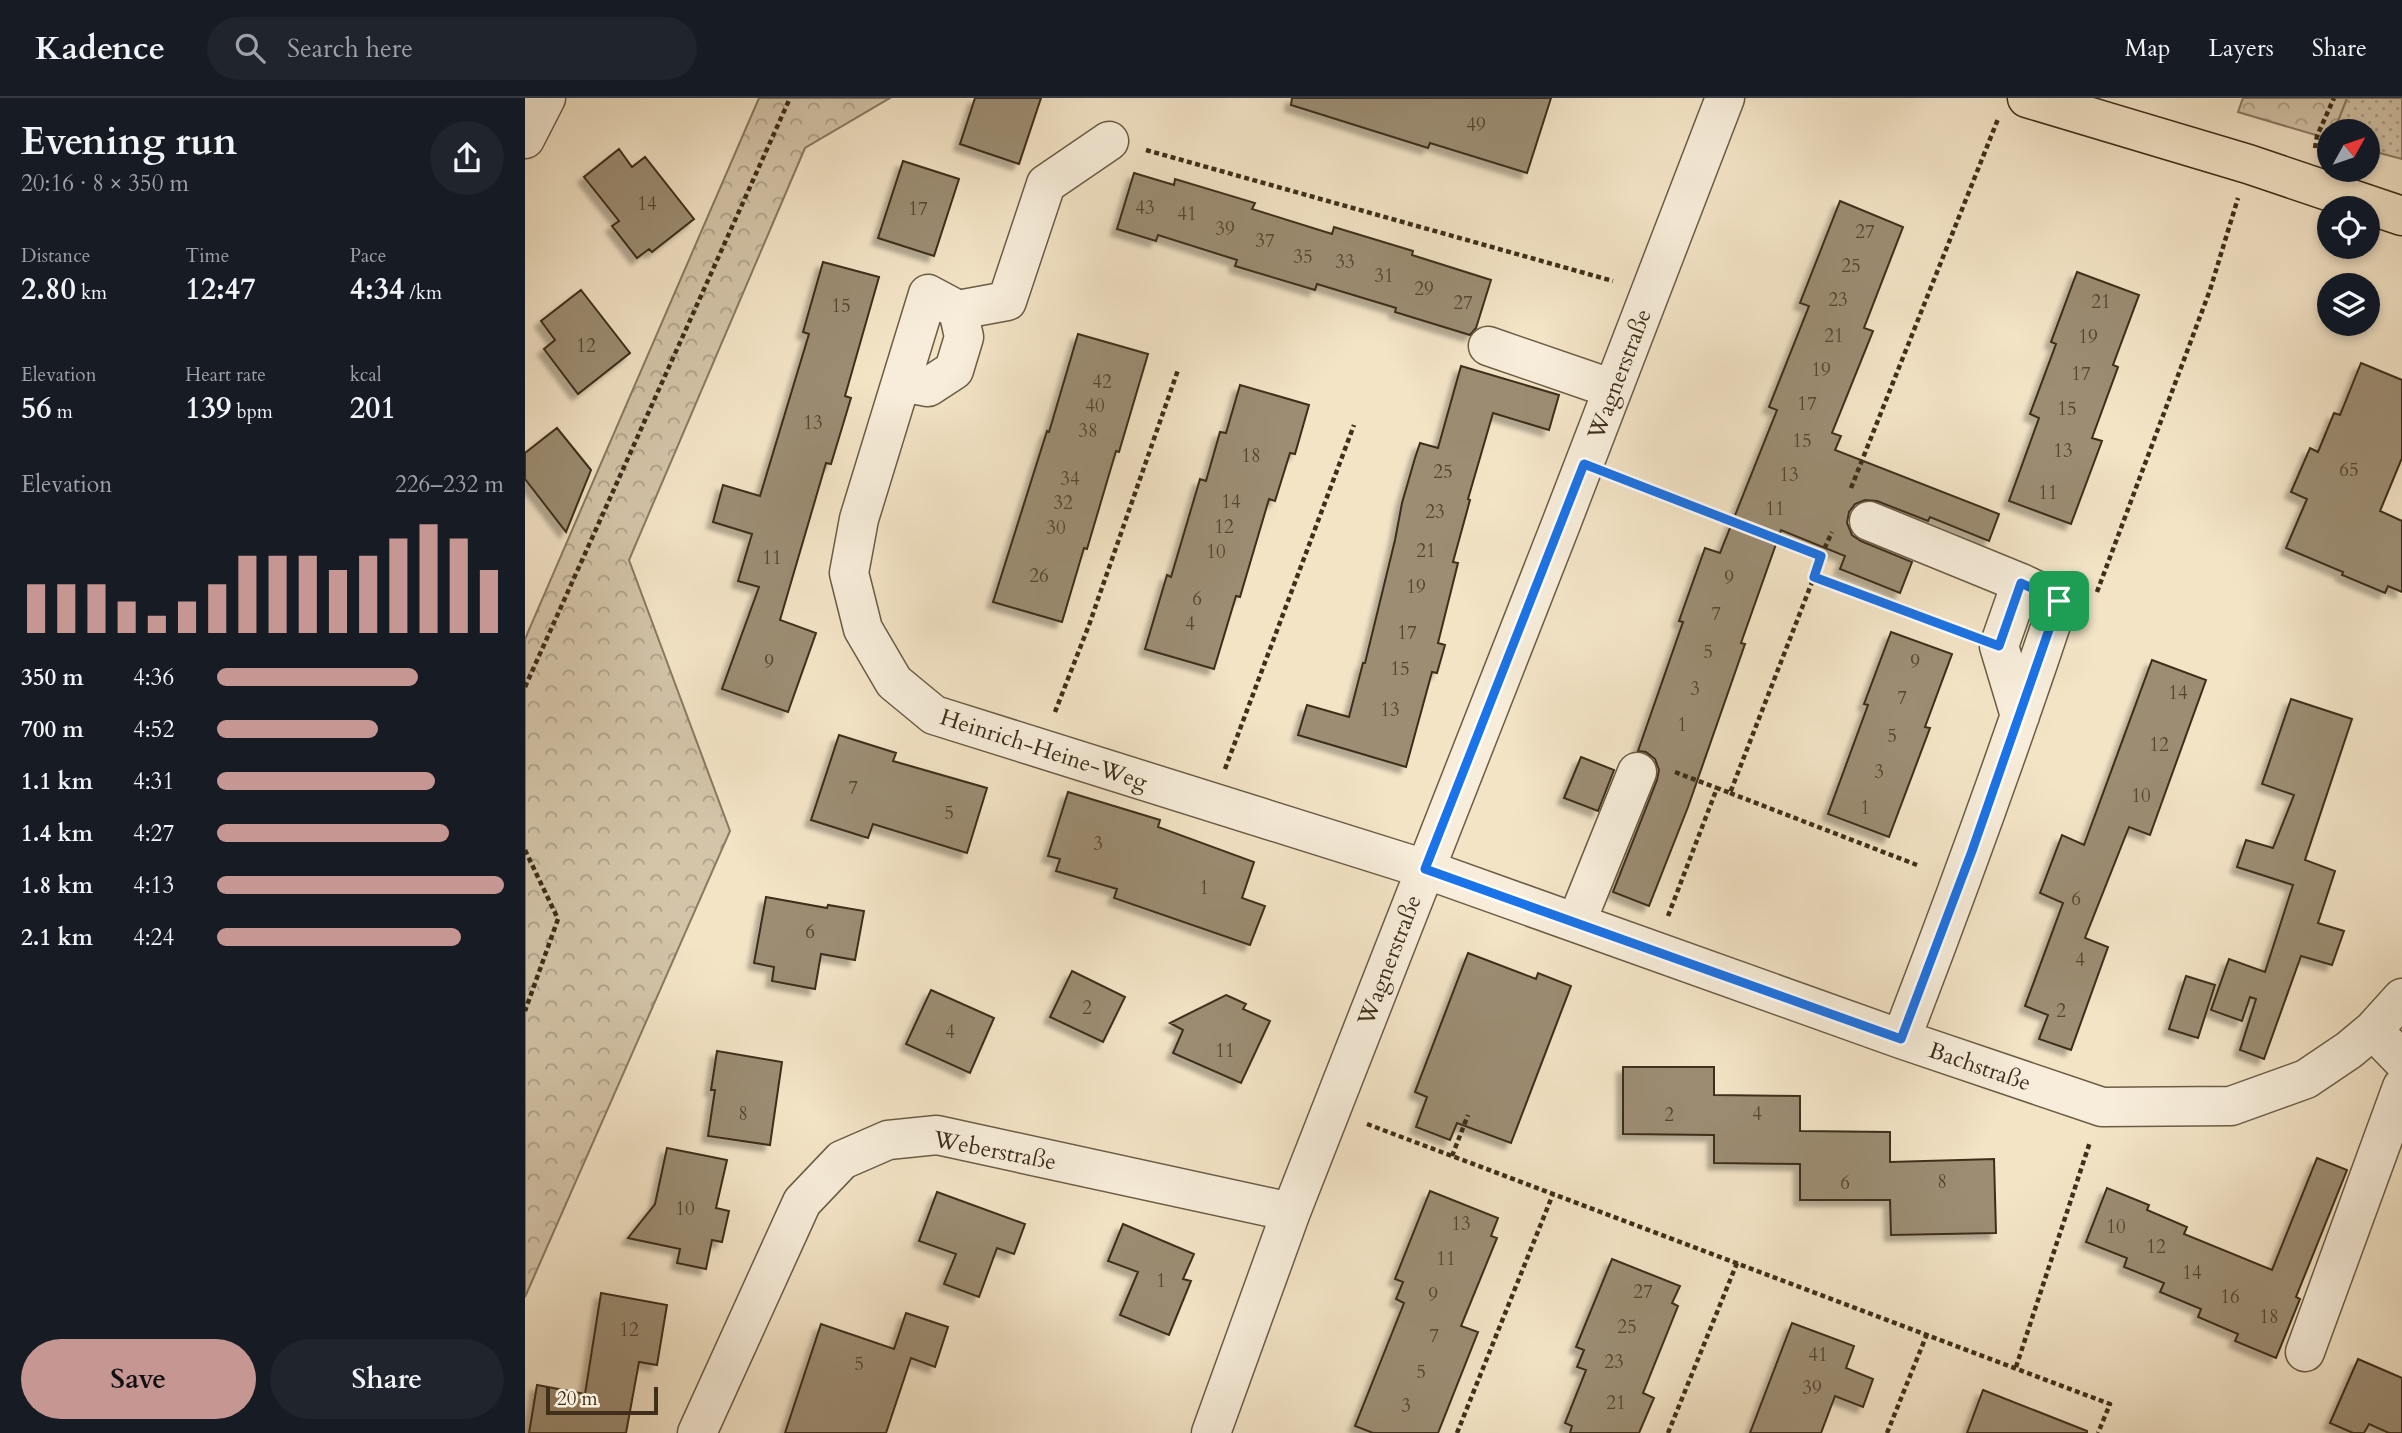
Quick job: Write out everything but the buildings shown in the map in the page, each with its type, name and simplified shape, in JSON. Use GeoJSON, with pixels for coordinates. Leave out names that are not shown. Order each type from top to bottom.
{"type":"FeatureCollection","features":[{"type":"Feature","properties":{"kind":"main road"},"geometry":{"type":"LineString","coordinates":[[2014,104],[2248,164],[2402,215]]}},
{"type":"Feature","properties":{"kind":"street","name":"Wagnerstraße"},"geometry":{"type":"LineString","coordinates":[[1211,1433],[1291,1212],[1725,98]]}},
{"type":"Feature","properties":{"kind":"street","name":"Heinrich-Heine-Weg"},"geometry":{"type":"LineString","coordinates":[[1123,145],[1046,184],[1007,301],[958,310],[928,294],[859,519],[849,573],[863,629],[894,682],[934,715],[1425,869]]}},
{"type":"Feature","properties":{"kind":"street"},"geometry":{"type":"LineString","coordinates":[[1488,346],[1613,389]]}},
{"type":"Feature","properties":{"kind":"street"},"geometry":{"type":"LineString","coordinates":[[1851,513],[2059,601],[2020,716],[1901,1039]]}},
{"type":"Feature","properties":{"kind":"street"},"geometry":{"type":"LineString","coordinates":[[2020,716],[1999,646],[2021,583]]}},
{"type":"Feature","properties":{"kind":"street"},"geometry":{"type":"LineString","coordinates":[[1576,923],[1637,772]]}},
{"type":"Feature","properties":{"kind":"street","name":"Bachstraße"},"geometry":{"type":"LineString","coordinates":[[1425,869],[1901,1039],[2102,1107],[2231,1106],[2306,1079],[2373,1030],[2402,998]]}},
{"type":"Feature","properties":{"kind":"street"},"geometry":{"type":"LineString","coordinates":[[2373,1030],[2402,1060]]}},
{"type":"Feature","properties":{"kind":"street"},"geometry":{"type":"LineString","coordinates":[[2305,1352],[2402,1087]]}},
{"type":"Feature","properties":{"kind":"street","name":"Weberstraße"},"geometry":{"type":"LineString","coordinates":[[697,1433],[802,1202],[842,1160],[888,1140],[937,1135],[1291,1212]]}},
{"type":"Feature","properties":{"kind":"path"},"geometry":{"type":"LineString","coordinates":[[525,687],[790,98]]}},
{"type":"Feature","properties":{"kind":"path"},"geometry":{"type":"LineString","coordinates":[[2310,184],[2317,136],[2334,98]]}},
{"type":"Feature","properties":{"kind":"path"},"geometry":{"type":"LineString","coordinates":[[1730,793],[1821,556],[1851,513],[2014,104]]}},
{"type":"Feature","properties":{"kind":"path"},"geometry":{"type":"LineString","coordinates":[[1123,145],[1650,292]]}},
{"type":"Feature","properties":{"kind":"path"},"geometry":{"type":"LineString","coordinates":[[2059,601],[2093,604],[2210,290],[2248,164]]}},
{"type":"Feature","properties":{"kind":"path"},"geometry":{"type":"LineString","coordinates":[[1041,749],[1089,625],[1178,370]]}},
{"type":"Feature","properties":{"kind":"path"},"geometry":{"type":"LineString","coordinates":[[1212,802],[1354,425]]}},
{"type":"Feature","properties":{"kind":"path"},"geometry":{"type":"LineString","coordinates":[[1584,464],[1821,556]]}},
{"type":"Feature","properties":{"kind":"path"},"geometry":{"type":"LineString","coordinates":[[1814,577],[1999,646]]}},
{"type":"Feature","properties":{"kind":"path"},"geometry":{"type":"LineString","coordinates":[[1654,952],[1717,788],[1917,865]]}},
{"type":"Feature","properties":{"kind":"path"},"geometry":{"type":"LineString","coordinates":[[525,850],[558,919],[525,1011]]}},
{"type":"Feature","properties":{"kind":"path"},"geometry":{"type":"LineString","coordinates":[[2016,1367],[2102,1107]]}},
{"type":"Feature","properties":{"kind":"path"},"geometry":{"type":"LineString","coordinates":[[1330,1111],[2110,1404],[2098,1433]]}},
{"type":"Feature","properties":{"kind":"path"},"geometry":{"type":"LineString","coordinates":[[1452,1156],[1468,1115]]}},
{"type":"Feature","properties":{"kind":"path"},"geometry":{"type":"LineString","coordinates":[[1457,1433],[1553,1194]]}},
{"type":"Feature","properties":{"kind":"path"},"geometry":{"type":"LineString","coordinates":[[1668,1433],[1737,1263]]}},
{"type":"Feature","properties":{"kind":"path"},"geometry":{"type":"LineString","coordinates":[[1887,1433],[1927,1334]]}},
{"type":"Feature","properties":{"kind":"green space"},"geometry":{"type":"Polygon","coordinates":[[[759,98],[890,98],[805,148],[629,560],[730,831],[525,1297],[525,639],[759,98]]]}},
{"type":"Feature","properties":{"kind":"green space"},"geometry":{"type":"Polygon","coordinates":[[[2243,98],[2347,98],[2339,119],[2317,119],[2317,135],[2238,112],[2243,98]]]}},
{"type":"Feature","properties":{"kind":"green space"},"geometry":{"type":"Polygon","coordinates":[[[2347,98],[2402,98],[2402,159],[2380,153],[2380,119],[2339,119],[2347,98]]]}},
{"type":"Feature","properties":{"kind":"route"},"geometry":{"type":"LineString","coordinates":[[1584,464],[1821,556],[1814,577],[1999,646],[2021,583],[2059,601],[1972,851],[1901,1039],[1425,869],[1584,464]]}}]}
